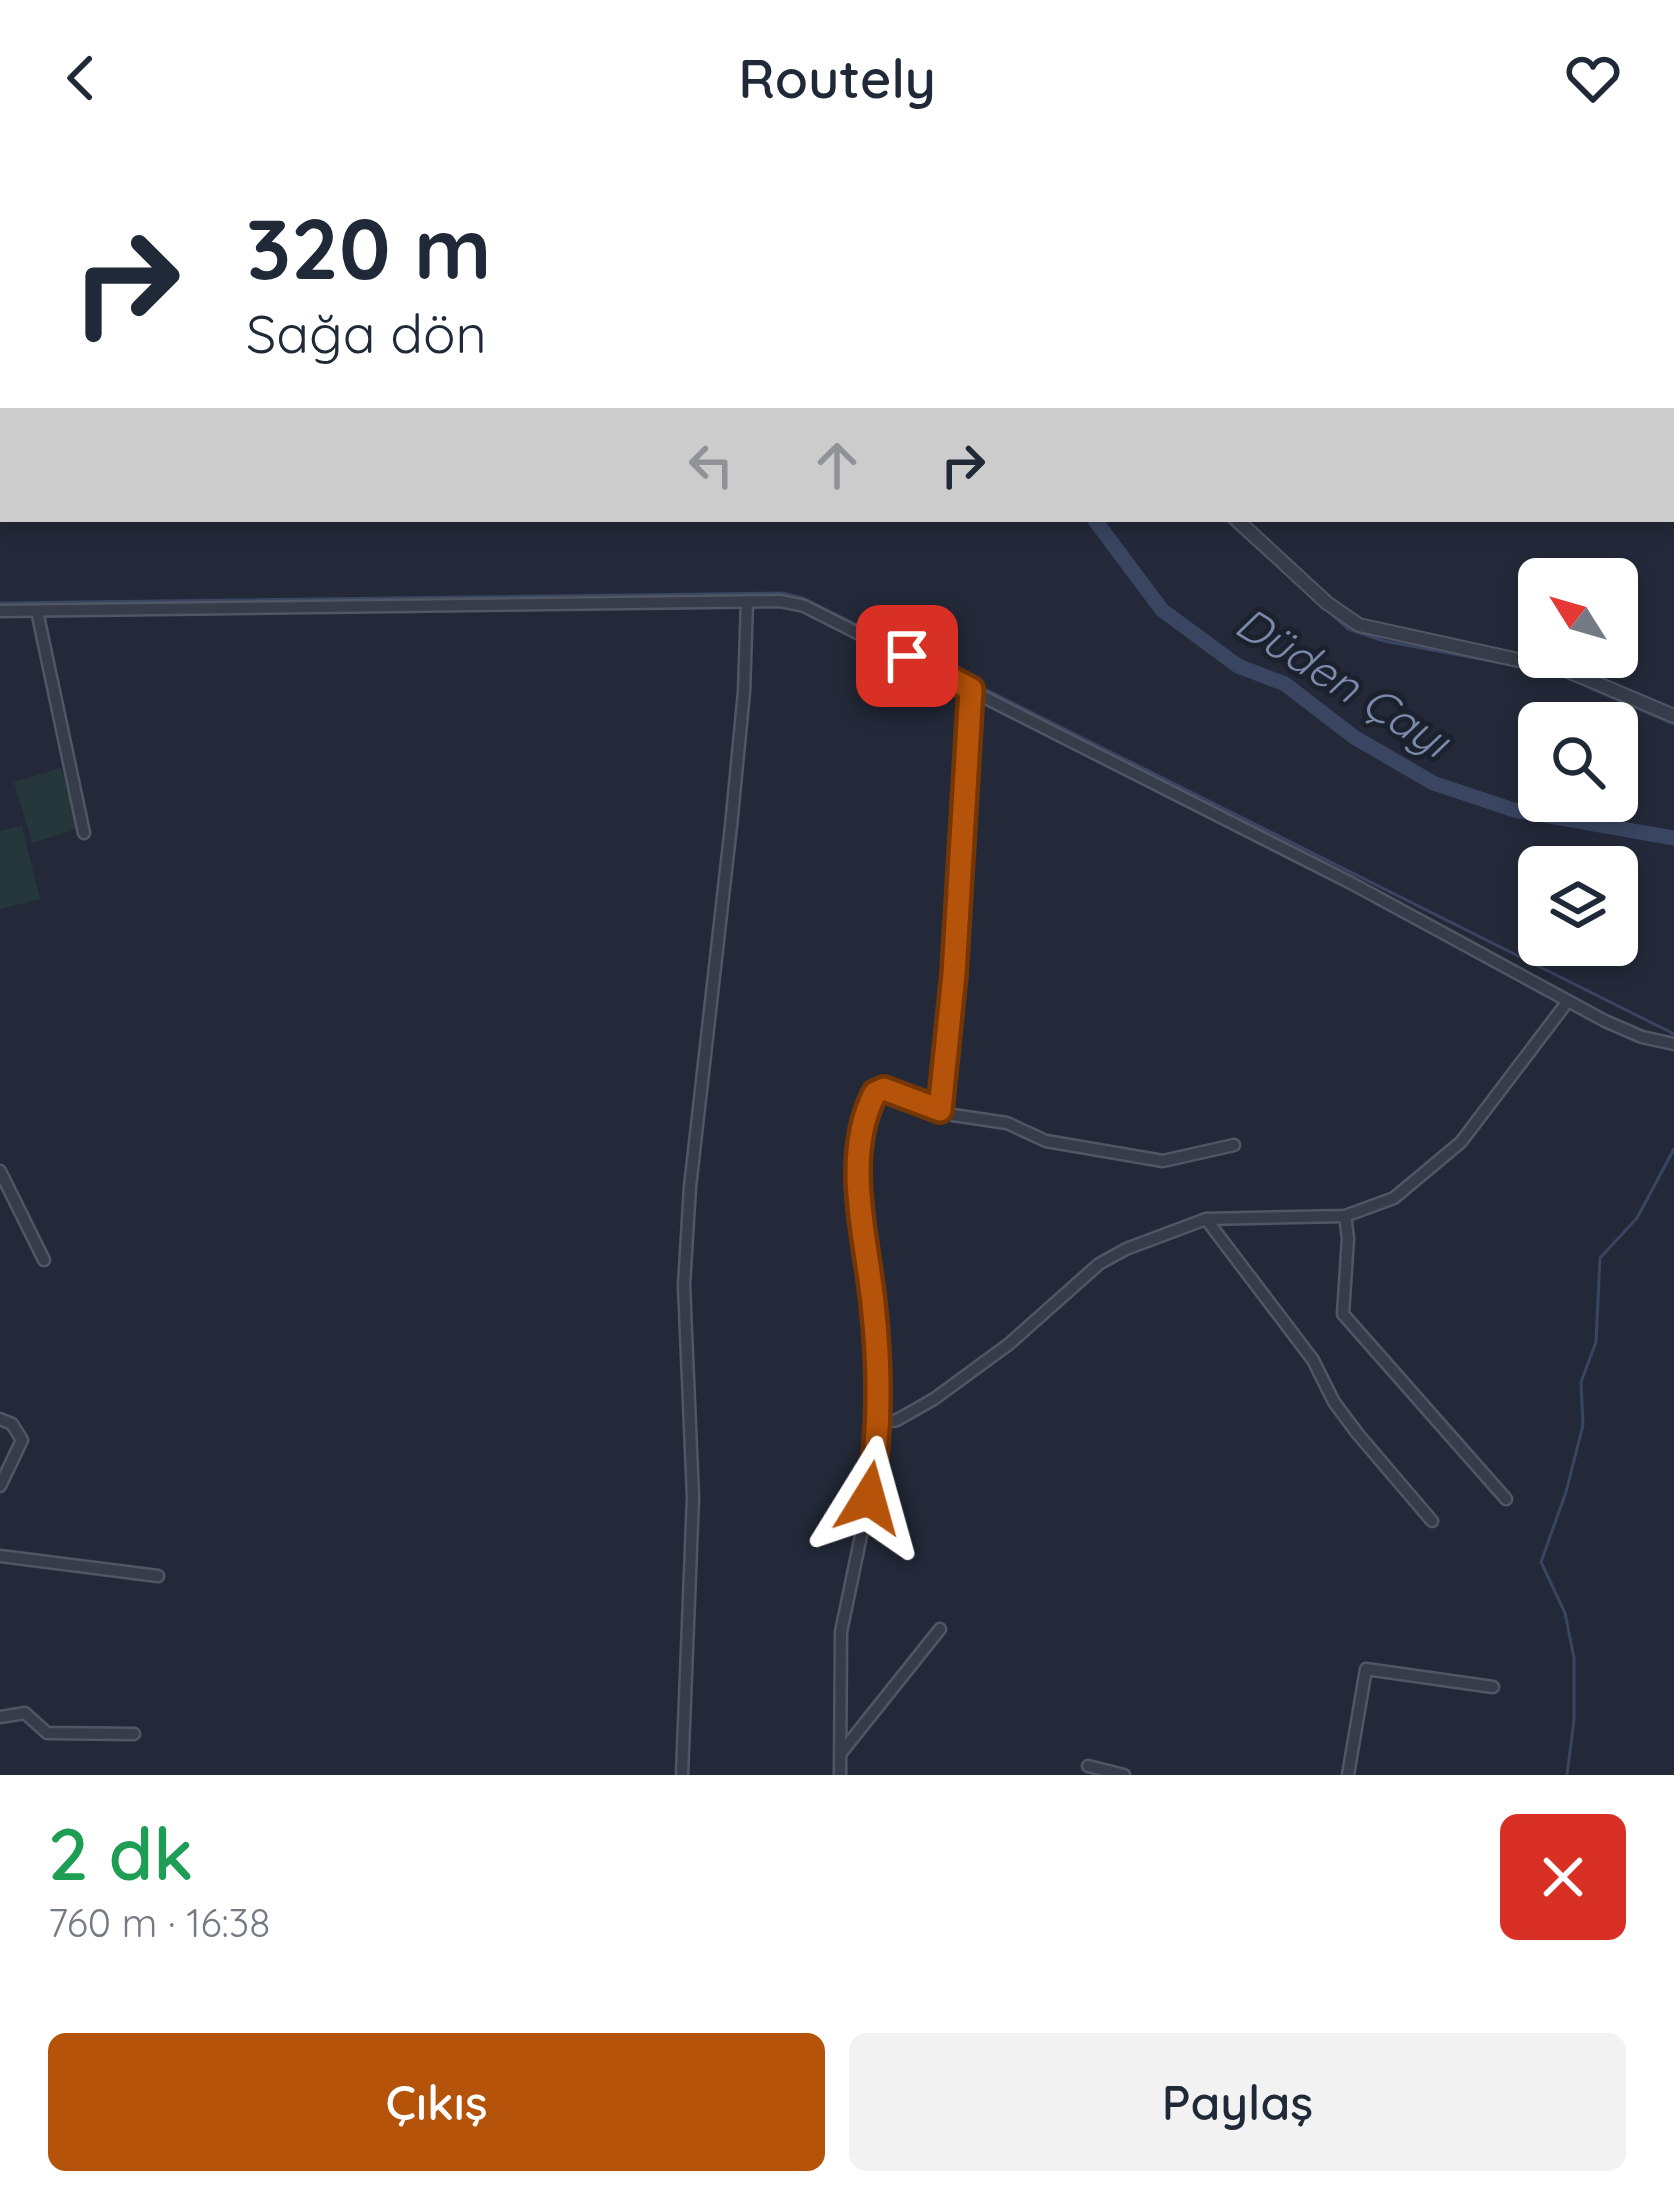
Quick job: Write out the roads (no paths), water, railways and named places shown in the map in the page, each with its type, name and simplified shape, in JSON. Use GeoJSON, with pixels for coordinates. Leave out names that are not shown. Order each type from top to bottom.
{"type":"FeatureCollection","features":[{"type":"Feature","properties":{"kind":"street"},"geometry":{"type":"LineString","coordinates":[[1239,522],[1327,603],[1359,625],[1568,670],[1674,716]]}},
{"type":"Feature","properties":{"kind":"street"},"geometry":{"type":"LineString","coordinates":[[682,1775],[693,1497],[685,1266],[744,692],[747,601]]}},
{"type":"Feature","properties":{"kind":"street"},"geometry":{"type":"LineString","coordinates":[[0,611],[747,601],[804,606],[1334,874],[1568,1001],[1642,1037],[1674,1044]]}},
{"type":"Feature","properties":{"kind":"street"},"geometry":{"type":"LineString","coordinates":[[37,611],[84,833]]}},
{"type":"Feature","properties":{"kind":"street"},"geometry":{"type":"LineString","coordinates":[[940,1110],[954,974],[971,689]]}},
{"type":"Feature","properties":{"kind":"street"},"geometry":{"type":"LineString","coordinates":[[878,1424],[897,1420],[962,1378],[1039,1319],[1099,1264],[1206,1219],[1345,1216],[1394,1198],[1450,1153],[1568,1001]]}},
{"type":"Feature","properties":{"kind":"street"},"geometry":{"type":"LineString","coordinates":[[840,1775],[841,1632],[874,1473],[878,1424],[874,1319],[859,1190],[864,1126],[875,1093],[884,1089],[940,1110],[1007,1123],[1046,1141],[1163,1160],[1234,1145]]}},
{"type":"Feature","properties":{"kind":"street"},"geometry":{"type":"LineString","coordinates":[[0,1171],[44,1260]]}},
{"type":"Feature","properties":{"kind":"street"},"geometry":{"type":"LineString","coordinates":[[1345,1216],[1343,1314],[1506,1499]]}},
{"type":"Feature","properties":{"kind":"street"},"geometry":{"type":"LineString","coordinates":[[1206,1219],[1313,1360],[1334,1402],[1357,1433],[1432,1521]]}},
{"type":"Feature","properties":{"kind":"street"},"geometry":{"type":"LineString","coordinates":[[0,1419],[12,1424],[22,1440],[0,1486]]}},
{"type":"Feature","properties":{"kind":"street"},"geometry":{"type":"LineString","coordinates":[[0,1556],[158,1576]]}},
{"type":"Feature","properties":{"kind":"street"},"geometry":{"type":"LineString","coordinates":[[841,1754],[940,1629]]}},
{"type":"Feature","properties":{"kind":"street"},"geometry":{"type":"LineString","coordinates":[[1348,1775],[1366,1669],[1492,1687]]}},
{"type":"Feature","properties":{"kind":"street"},"geometry":{"type":"LineString","coordinates":[[0,1717],[25,1713],[47,1733],[134,1734]]}},
{"type":"Feature","properties":{"kind":"street"},"geometry":{"type":"LineString","coordinates":[[1088,1766],[1124,1775]]}},
{"type":"Feature","properties":{"kind":"waterway","name":"Düden Çayı"},"geometry":{"type":"LineString","coordinates":[[1096,522],[1162,610],[1238,666],[1285,684],[1354,737],[1433,783],[1514,810],[1674,838]]}},
{"type":"Feature","properties":{"kind":"waterway"},"geometry":{"type":"LineString","coordinates":[[1228,522],[1348,629],[1384,641],[1507,664]]}},
{"type":"Feature","properties":{"kind":"waterway"},"geometry":{"type":"LineString","coordinates":[[0,603],[782,593],[803,598],[1674,1034]]}},
{"type":"Feature","properties":{"kind":"waterway"},"geometry":{"type":"LineString","coordinates":[[1568,678],[1674,724]]}},
{"type":"Feature","properties":{"kind":"waterway"},"geometry":{"type":"LineString","coordinates":[[1567,1775],[1574,1720],[1574,1658],[1565,1613],[1541,1562],[1583,1425],[1581,1382],[1596,1342],[1600,1258],[1637,1218],[1674,1149]]}}]}
